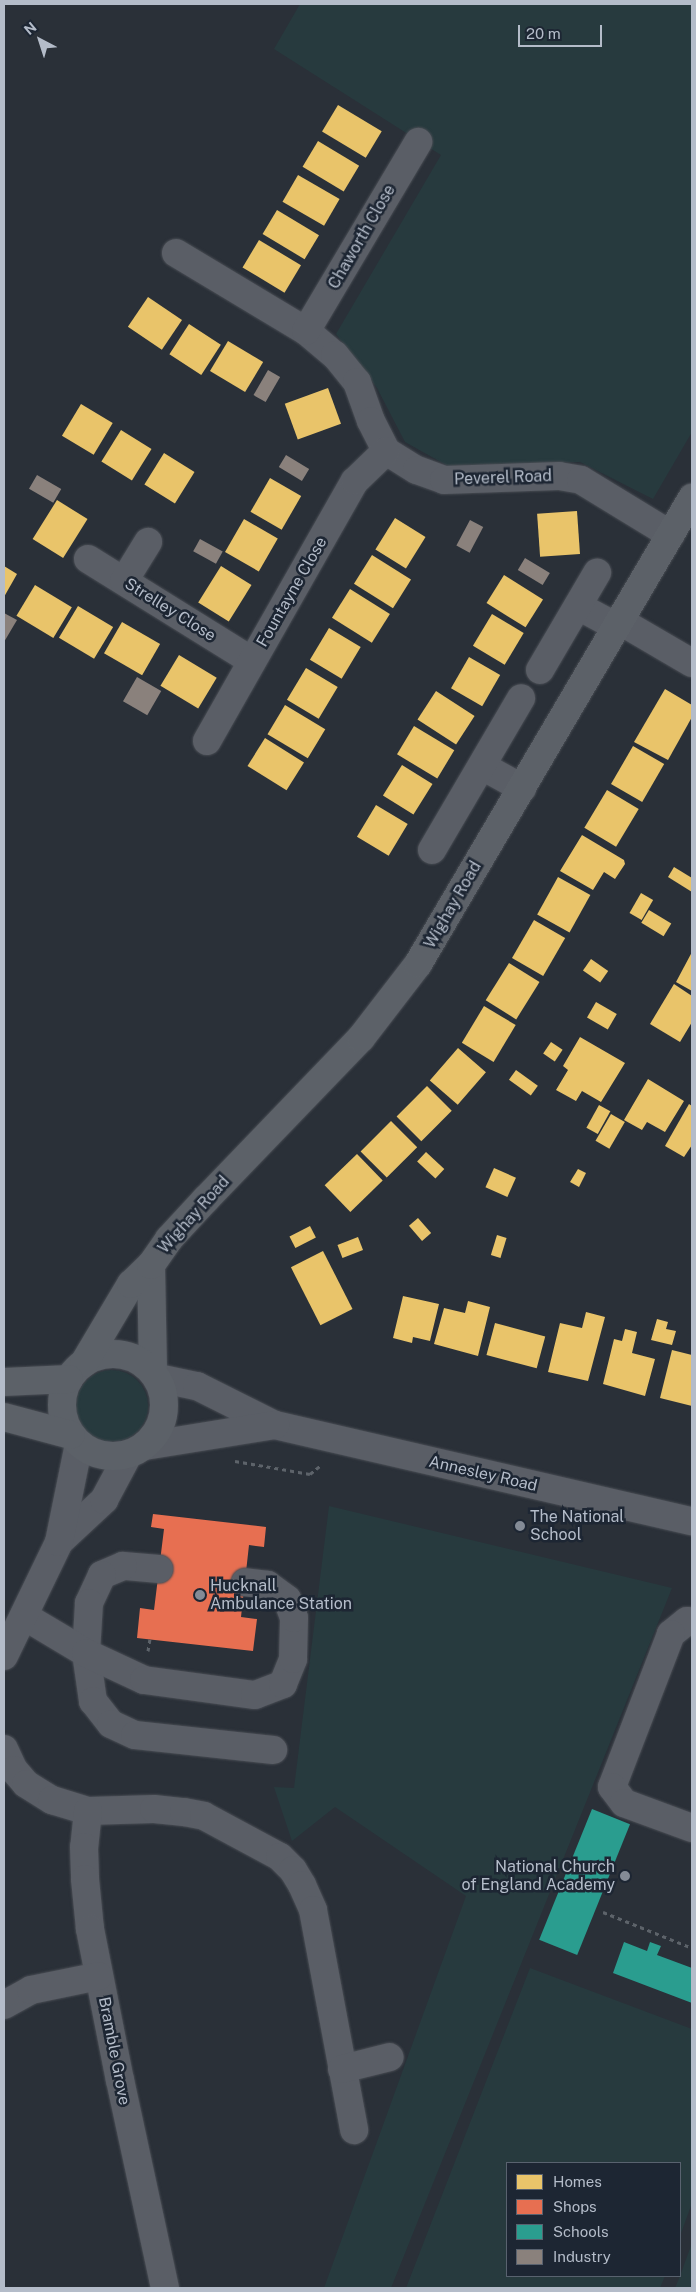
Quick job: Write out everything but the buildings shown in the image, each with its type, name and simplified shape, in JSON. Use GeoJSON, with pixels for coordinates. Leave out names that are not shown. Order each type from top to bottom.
{"type":"FeatureCollection","features":[{"type":"Feature","properties":{"kind":"main road","name":"Wighay Road"},"geometry":{"type":"LineString","coordinates":[[76,1371],[131,1284],[151,1266],[169,1239],[361,1038],[413,972],[692,498]]}},
{"type":"Feature","properties":{"kind":"main road","name":"Wighay Road"},"geometry":{"type":"LineString","coordinates":[[151,1266],[156,1375]]}},
{"type":"Feature","properties":{"kind":"main road"},"geometry":{"type":"LineString","coordinates":[[4,1382],[76,1371],[101,1355],[120,1354],[138,1360],[156,1375],[164,1396],[164,1415],[158,1432],[136,1450],[108,1457],[90,1452],[75,1440],[4,1417]]}},
{"type":"Feature","properties":{"kind":"main road"},"geometry":{"type":"LineString","coordinates":[[75,1440],[63,1419],[62,1408],[64,1390],[76,1371]]}},
{"type":"Feature","properties":{"kind":"street","name":"Chaworth Close"},"geometry":{"type":"LineString","coordinates":[[306,331],[418,142]]}},
{"type":"Feature","properties":{"kind":"street"},"geometry":{"type":"LineString","coordinates":[[176,253],[306,331],[335,355],[357,382],[371,421],[386,451]]}},
{"type":"Feature","properties":{"kind":"street","name":"Peverel Road"},"geometry":{"type":"LineString","coordinates":[[386,451],[417,470],[444,480],[559,476],[581,480],[671,535]]}},
{"type":"Feature","properties":{"kind":"street","name":"Fountayne Close"},"geometry":{"type":"LineString","coordinates":[[207,741],[355,481],[386,451]]}},
{"type":"Feature","properties":{"kind":"street"},"geometry":{"type":"LineString","coordinates":[[124,581],[148,542]]}},
{"type":"Feature","properties":{"kind":"street","name":"Strelley Close"},"geometry":{"type":"LineString","coordinates":[[88,558],[252,661]]}},
{"type":"Feature","properties":{"kind":"street"},"geometry":{"type":"LineString","coordinates":[[540,670],[597,573]]}},
{"type":"Feature","properties":{"kind":"street"},"geometry":{"type":"LineString","coordinates":[[578,606],[618,624],[692,663]]}},
{"type":"Feature","properties":{"kind":"street"},"geometry":{"type":"LineString","coordinates":[[432,850],[521,698]]}},
{"type":"Feature","properties":{"kind":"street"},"geometry":{"type":"LineString","coordinates":[[482,766],[522,788]]}},
{"type":"Feature","properties":{"kind":"street","name":"Annesley Road"},"geometry":{"type":"LineString","coordinates":[[156,1375],[197,1386],[275,1425],[692,1521]]}},
{"type":"Feature","properties":{"kind":"street","name":"Annesley Road"},"geometry":{"type":"LineString","coordinates":[[136,1450],[275,1425]]}},
{"type":"Feature","properties":{"kind":"street"},"geometry":{"type":"LineString","coordinates":[[4,1656],[59,1542],[75,1440]]}},
{"type":"Feature","properties":{"kind":"street"},"geometry":{"type":"LineString","coordinates":[[59,1542],[104,1500],[136,1450]]}},
{"type":"Feature","properties":{"kind":"street"},"geometry":{"type":"LineString","coordinates":[[159,1569],[123,1566],[102,1575],[89,1603],[86,1653],[92,1701],[111,1724],[135,1735],[273,1750]]}},
{"type":"Feature","properties":{"kind":"street"},"geometry":{"type":"LineString","coordinates":[[24,1616],[86,1653],[144,1680],[256,1695],[282,1684],[293,1659],[294,1618],[287,1599],[268,1585],[245,1582]]}},
{"type":"Feature","properties":{"kind":"street"},"geometry":{"type":"LineString","coordinates":[[692,1622],[687,1621],[671,1634],[612,1787],[624,1803],[692,1828]]}},
{"type":"Feature","properties":{"kind":"street"},"geometry":{"type":"LineString","coordinates":[[4,1749],[14,1770],[38,1793],[52,1800],[88,1811],[154,1809],[197,1815],[280,1857],[302,1885],[313,1910],[354,2130]]}},
{"type":"Feature","properties":{"kind":"street","name":"Bramble Grove"},"geometry":{"type":"LineString","coordinates":[[88,1811],[84,1847],[90,1929],[165,2288]]}},
{"type":"Feature","properties":{"kind":"street"},"geometry":{"type":"LineString","coordinates":[[4,2005],[31,1990],[99,1976]]}},
{"type":"Feature","properties":{"kind":"street"},"geometry":{"type":"LineString","coordinates":[[342,2069],[390,2057]]}},
{"type":"Feature","properties":{"kind":"path"},"geometry":{"type":"LineString","coordinates":[[227,1460],[310,1474],[349,1442]]}},
{"type":"Feature","properties":{"kind":"path"},"geometry":{"type":"LineString","coordinates":[[603,1912],[692,1948]]}},
{"type":"Feature","properties":{"kind":"green space"},"geometry":{"type":"Polygon","coordinates":[[[300,4],[692,4],[692,432],[653,499],[580,462],[448,466],[405,442],[377,388],[336,334],[441,155],[274,49],[300,4]]]}},
{"type":"Feature","properties":{"kind":"green space"},"geometry":{"type":"Polygon","coordinates":[[[112,1370],[132,1376],[142,1386],[148,1406],[142,1426],[132,1436],[112,1442],[92,1436],[82,1426],[76,1406],[82,1386],[92,1376],[112,1370]]]}},
{"type":"Feature","properties":{"kind":"green space"},"geometry":{"type":"Polygon","coordinates":[[[329,1506],[672,1588],[391,2288],[324,2288],[466,1896],[335,1807],[292,1841],[274,1787],[294,1788],[329,1506]]]}},
{"type":"Feature","properties":{"kind":"green space"},"geometry":{"type":"Polygon","coordinates":[[[530,1968],[692,2029],[692,2203],[681,2233],[681,2162],[506,2162],[506,2277],[665,2277],[660,2288],[406,2288],[530,1968]]]}},
{"type":"Feature","properties":{"kind":"green space"},"geometry":{"type":"Polygon","coordinates":[[[692,2243],[692,2288],[675,2288],[692,2243]]]}},
{"type":"Feature","properties":{"kind":"place","name":"The National School"},"geometry":{"type":"Point","coordinates":[520,1526]}},
{"type":"Feature","properties":{"kind":"place","name":"Hucknall Ambulance Station"},"geometry":{"type":"Point","coordinates":[200,1595]}},
{"type":"Feature","properties":{"kind":"place","name":"National Church of England Academy"},"geometry":{"type":"Point","coordinates":[625,1876]}}]}
